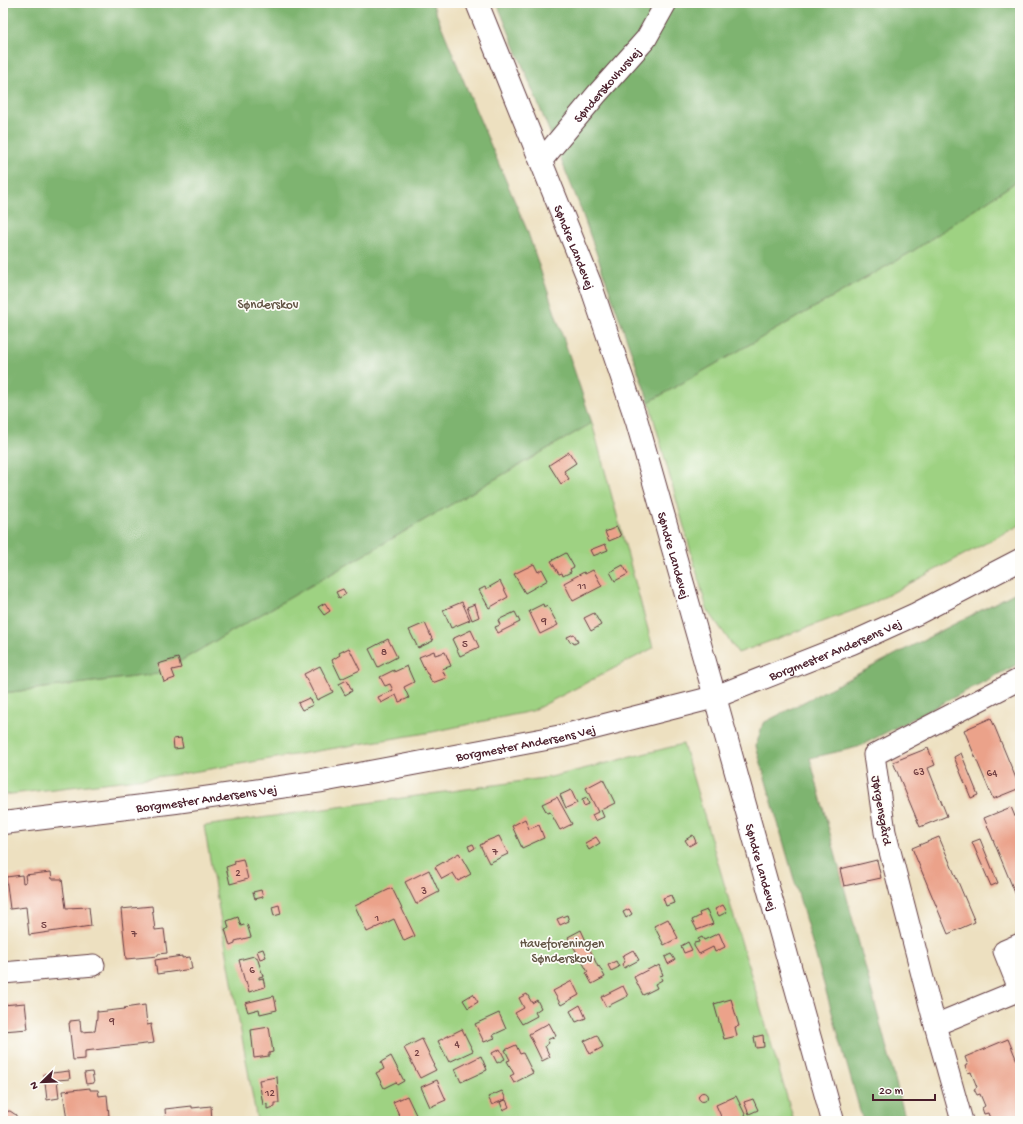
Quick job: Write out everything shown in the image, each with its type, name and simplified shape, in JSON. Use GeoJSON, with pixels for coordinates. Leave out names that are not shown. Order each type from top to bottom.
{"type":"FeatureCollection","features":[{"type":"Feature","properties":{"kind":"street","name":"Søndre Landevej"},"geometry":{"type":"LineString","coordinates":[[476,3],[590,283],[637,422],[833,1121]]}},
{"type":"Feature","properties":{"kind":"street","name":"Sønderskovhusvej"},"geometry":{"type":"LineString","coordinates":[[541,161],[597,94],[646,39],[666,3]]}},
{"type":"Feature","properties":{"kind":"street","name":"Borgmester Andersens Vej"},"geometry":{"type":"LineString","coordinates":[[3,823],[176,802],[322,781],[562,736],[715,697],[852,643],[916,614],[1020,560]]}},
{"type":"Feature","properties":{"kind":"street","name":"Jørgensgård"},"geometry":{"type":"LineString","coordinates":[[962,1121],[935,1025],[885,832],[874,755],[1020,679]]}},
{"type":"Feature","properties":{"kind":"street"},"geometry":{"type":"LineString","coordinates":[[935,1025],[1020,990],[1004,951],[1020,944]]}},
{"type":"Feature","properties":{"kind":"street"},"geometry":{"type":"LineString","coordinates":[[3,973],[94,965]]}},
{"type":"Feature","properties":{"kind":"green space","name":"Sønderskov"},"geometry":{"type":"Polygon","coordinates":[[[3,3],[432,3],[527,230],[592,423],[158,674],[3,693],[3,3]]]}},
{"type":"Feature","properties":{"kind":"green space"},"geometry":{"type":"Polygon","coordinates":[[[497,3],[1020,3],[1020,179],[913,251],[649,402],[579,204],[497,3]]]}},
{"type":"Feature","properties":{"kind":"green space"},"geometry":{"type":"Polygon","coordinates":[[[1020,179],[1020,525],[871,604],[738,653],[707,609],[649,402],[913,251],[1020,179]]]}},
{"type":"Feature","properties":{"kind":"green space"},"geometry":{"type":"Polygon","coordinates":[[[592,423],[653,648],[532,711],[432,732],[180,774],[3,795],[3,693],[158,674],[592,423]]]}},
{"type":"Feature","properties":{"kind":"green space"},"geometry":{"type":"Polygon","coordinates":[[[1020,590],[1020,663],[858,747],[810,758],[906,1121],[863,1121],[756,746],[763,723],[1020,590]]]}},
{"type":"Feature","properties":{"kind":"green space","name":"Haveforeningen Sønderskov"},"geometry":{"type":"Polygon","coordinates":[[[683,744],[794,1121],[257,1121],[204,826],[551,777],[683,744]]]}},
{"type":"Feature","properties":{"kind":"building"},"geometry":{"type":"Polygon","coordinates":[[[569,452],[576,463],[564,471],[569,479],[561,484],[549,465],[569,452]]]}},
{"type":"Feature","properties":{"kind":"building"},"geometry":{"type":"Polygon","coordinates":[[[617,527],[621,536],[609,541],[605,532],[617,527]]]}},
{"type":"Feature","properties":{"kind":"building"},"geometry":{"type":"Polygon","coordinates":[[[605,544],[608,550],[593,556],[590,550],[605,544]]]}},
{"type":"Feature","properties":{"kind":"building"},"geometry":{"type":"Polygon","coordinates":[[[566,553],[574,567],[570,569],[571,572],[563,576],[562,573],[559,574],[551,561],[566,553]]]}},
{"type":"Feature","properties":{"kind":"building"},"geometry":{"type":"Polygon","coordinates":[[[534,564],[538,572],[542,569],[548,580],[525,593],[514,574],[534,564]]]}},
{"type":"Feature","properties":{"kind":"building"},"geometry":{"type":"Polygon","coordinates":[[[623,565],[628,574],[615,581],[610,572],[623,565]]]}},
{"type":"Feature","properties":{"kind":"building"},"geometry":{"type":"Polygon","coordinates":[[[593,570],[602,586],[573,601],[564,583],[584,572],[585,574],[593,570]]]}},
{"type":"Feature","properties":{"kind":"building"},"geometry":{"type":"Polygon","coordinates":[[[500,581],[508,597],[489,608],[479,590],[485,587],[486,589],[500,581]]]}},
{"type":"Feature","properties":{"kind":"building"},"geometry":{"type":"Polygon","coordinates":[[[343,589],[346,594],[339,598],[336,592],[343,589]]]}},
{"type":"Feature","properties":{"kind":"building"},"geometry":{"type":"Polygon","coordinates":[[[462,602],[470,620],[451,628],[443,610],[462,602]]]}},
{"type":"Feature","properties":{"kind":"building"},"geometry":{"type":"Polygon","coordinates":[[[325,603],[330,611],[324,615],[318,607],[325,603]]]}},
{"type":"Feature","properties":{"kind":"building"},"geometry":{"type":"Polygon","coordinates":[[[475,604],[479,617],[472,620],[467,607],[475,604]]]}},
{"type":"Feature","properties":{"kind":"building"},"geometry":{"type":"Polygon","coordinates":[[[543,604],[544,607],[547,605],[558,625],[540,634],[529,611],[543,604]]]}},
{"type":"Feature","properties":{"kind":"building"},"geometry":{"type":"Polygon","coordinates":[[[515,612],[520,622],[498,633],[495,627],[500,625],[498,620],[515,612]]]}},
{"type":"Feature","properties":{"kind":"building"},"geometry":{"type":"Polygon","coordinates":[[[594,613],[601,625],[591,631],[584,618],[594,613]]]}},
{"type":"Feature","properties":{"kind":"building"},"geometry":{"type":"Polygon","coordinates":[[[425,623],[433,641],[418,648],[409,630],[425,623]]]}},
{"type":"Feature","properties":{"kind":"building"},"geometry":{"type":"Polygon","coordinates":[[[471,630],[479,647],[460,656],[452,639],[471,630]]]}},
{"type":"Feature","properties":{"kind":"building"},"geometry":{"type":"Polygon","coordinates":[[[574,634],[578,642],[574,644],[572,641],[570,642],[567,637],[574,634]]]}},
{"type":"Feature","properties":{"kind":"building"},"geometry":{"type":"Polygon","coordinates":[[[388,639],[397,657],[378,667],[369,649],[388,639]]]}},
{"type":"Feature","properties":{"kind":"building"},"geometry":{"type":"Polygon","coordinates":[[[349,648],[360,670],[341,679],[332,660],[340,655],[339,653],[349,648]]]}},
{"type":"Feature","properties":{"kind":"building"},"geometry":{"type":"Polygon","coordinates":[[[434,651],[435,655],[445,652],[451,666],[442,669],[446,678],[432,683],[419,657],[434,651]]]}},
{"type":"Feature","properties":{"kind":"building"},"geometry":{"type":"Polygon","coordinates":[[[178,658],[181,668],[172,670],[175,678],[164,682],[158,664],[178,658]]]}},
{"type":"Feature","properties":{"kind":"building"},"geometry":{"type":"Polygon","coordinates":[[[320,666],[333,692],[317,700],[304,674],[320,666]]]}},
{"type":"Feature","properties":{"kind":"building"},"geometry":{"type":"Polygon","coordinates":[[[407,666],[414,682],[404,687],[409,698],[399,702],[396,695],[381,703],[378,697],[393,690],[390,684],[385,686],[380,677],[394,670],[394,672],[407,666]]]}},
{"type":"Feature","properties":{"kind":"building"},"geometry":{"type":"Polygon","coordinates":[[[347,680],[352,691],[345,695],[339,684],[347,680]]]}},
{"type":"Feature","properties":{"kind":"building"},"geometry":{"type":"Polygon","coordinates":[[[309,698],[313,705],[302,710],[298,703],[309,698]]]}},
{"type":"Feature","properties":{"kind":"building"},"geometry":{"type":"Polygon","coordinates":[[[991,718],[1020,788],[993,799],[964,730],[991,718]]]}},
{"type":"Feature","properties":{"kind":"building"},"geometry":{"type":"Polygon","coordinates":[[[181,738],[183,748],[174,749],[173,739],[181,738]]]}},
{"type":"Feature","properties":{"kind":"building"},"geometry":{"type":"Polygon","coordinates":[[[928,748],[935,765],[928,768],[947,816],[920,827],[893,762],[928,748]]]}},
{"type":"Feature","properties":{"kind":"building"},"geometry":{"type":"Polygon","coordinates":[[[961,753],[978,795],[971,798],[954,757],[961,753]]]}},
{"type":"Feature","properties":{"kind":"building"},"geometry":{"type":"Polygon","coordinates":[[[603,779],[615,803],[601,810],[604,817],[595,821],[592,815],[598,812],[586,788],[603,779]]]}},
{"type":"Feature","properties":{"kind":"building"},"geometry":{"type":"Polygon","coordinates":[[[571,790],[577,803],[566,808],[560,795],[571,790]]]}},
{"type":"Feature","properties":{"kind":"building"},"geometry":{"type":"Polygon","coordinates":[[[557,797],[572,824],[560,830],[550,812],[547,813],[542,804],[557,797]]]}},
{"type":"Feature","properties":{"kind":"building"},"geometry":{"type":"Polygon","coordinates":[[[587,798],[589,804],[584,806],[582,800],[587,798]]]}},
{"type":"Feature","properties":{"kind":"building"},"geometry":{"type":"Polygon","coordinates":[[[1011,807],[1020,828],[1020,905],[984,818],[1011,807]]]}},
{"type":"Feature","properties":{"kind":"building"},"geometry":{"type":"Polygon","coordinates":[[[525,819],[529,829],[539,825],[544,838],[522,848],[512,826],[525,819]]]}},
{"type":"Feature","properties":{"kind":"building"},"geometry":{"type":"Polygon","coordinates":[[[693,835],[696,842],[689,846],[685,840],[693,835]]]}},
{"type":"Feature","properties":{"kind":"building"},"geometry":{"type":"Polygon","coordinates":[[[499,836],[508,854],[489,863],[480,845],[499,836]]]}},
{"type":"Feature","properties":{"kind":"building"},"geometry":{"type":"Polygon","coordinates":[[[596,837],[600,843],[589,850],[585,843],[596,837]]]}},
{"type":"Feature","properties":{"kind":"building"},"geometry":{"type":"Polygon","coordinates":[[[939,837],[975,922],[948,934],[912,848],[939,837]]]}},
{"type":"Feature","properties":{"kind":"building"},"geometry":{"type":"Polygon","coordinates":[[[980,839],[998,883],[991,886],[972,842],[980,839]]]}},
{"type":"Feature","properties":{"kind":"building"},"geometry":{"type":"Polygon","coordinates":[[[473,844],[475,848],[470,851],[468,846],[473,844]]]}},
{"type":"Feature","properties":{"kind":"building"},"geometry":{"type":"Polygon","coordinates":[[[459,853],[471,874],[458,881],[453,873],[442,879],[435,867],[459,853]]]}},
{"type":"Feature","properties":{"kind":"building"},"geometry":{"type":"Polygon","coordinates":[[[243,859],[248,879],[230,884],[226,867],[235,864],[234,861],[243,859]]]}},
{"type":"Feature","properties":{"kind":"building"},"geometry":{"type":"Polygon","coordinates":[[[877,860],[881,878],[844,886],[840,869],[877,860]]]}},
{"type":"Feature","properties":{"kind":"building"},"geometry":{"type":"Polygon","coordinates":[[[429,870],[439,892],[416,904],[405,882],[429,870]]]}},
{"type":"Feature","properties":{"kind":"building"},"geometry":{"type":"Polygon","coordinates":[[[51,872],[52,879],[62,879],[66,908],[89,907],[91,926],[29,935],[26,907],[10,909],[6,877],[22,875],[23,883],[26,882],[25,875],[51,872]]]}},
{"type":"Feature","properties":{"kind":"building"},"geometry":{"type":"Polygon","coordinates":[[[392,888],[415,936],[404,941],[394,919],[367,932],[355,906],[392,888]]]}},
{"type":"Feature","properties":{"kind":"building"},"geometry":{"type":"Polygon","coordinates":[[[261,890],[263,897],[255,899],[253,892],[261,890]]]}},
{"type":"Feature","properties":{"kind":"building"},"geometry":{"type":"Polygon","coordinates":[[[671,895],[674,903],[666,906],[663,898],[671,895]]]}},
{"type":"Feature","properties":{"kind":"building"},"geometry":{"type":"Polygon","coordinates":[[[279,905],[281,914],[274,916],[272,907],[279,905]]]}},
{"type":"Feature","properties":{"kind":"building"},"geometry":{"type":"Polygon","coordinates":[[[723,905],[727,912],[719,916],[715,909],[723,905]]]}},
{"type":"Feature","properties":{"kind":"building"},"geometry":{"type":"Polygon","coordinates":[[[152,906],[155,930],[164,929],[167,953],[158,954],[158,956],[126,959],[121,909],[152,906]]]}},
{"type":"Feature","properties":{"kind":"building"},"geometry":{"type":"Polygon","coordinates":[[[629,909],[632,914],[626,918],[623,912],[629,909]]]}},
{"type":"Feature","properties":{"kind":"building"},"geometry":{"type":"Polygon","coordinates":[[[707,910],[713,924],[697,930],[692,920],[700,916],[699,913],[707,910]]]}},
{"type":"Feature","properties":{"kind":"building"},"geometry":{"type":"Polygon","coordinates":[[[567,915],[569,921],[560,925],[557,919],[567,915]]]}},
{"type":"Feature","properties":{"kind":"building"},"geometry":{"type":"Polygon","coordinates":[[[238,917],[241,926],[247,924],[251,937],[235,941],[235,944],[230,946],[225,929],[229,928],[227,921],[238,917]]]}},
{"type":"Feature","properties":{"kind":"building"},"geometry":{"type":"Polygon","coordinates":[[[668,919],[678,938],[664,945],[654,926],[668,919]]]}},
{"type":"Feature","properties":{"kind":"building"},"geometry":{"type":"Polygon","coordinates":[[[581,930],[598,967],[599,966],[605,977],[592,984],[586,973],[588,972],[568,937],[581,930]]]}},
{"type":"Feature","properties":{"kind":"building"},"geometry":{"type":"Polygon","coordinates":[[[719,933],[725,947],[715,952],[713,947],[699,954],[694,946],[694,943],[699,942],[698,939],[702,937],[704,940],[719,933]]]}},
{"type":"Feature","properties":{"kind":"building"},"geometry":{"type":"Polygon","coordinates":[[[688,942],[692,950],[684,953],[681,946],[688,942]]]}},
{"type":"Feature","properties":{"kind":"building"},"geometry":{"type":"Polygon","coordinates":[[[263,949],[266,957],[260,959],[257,951],[263,949]]]}},
{"type":"Feature","properties":{"kind":"building"},"geometry":{"type":"Polygon","coordinates":[[[633,950],[639,960],[624,968],[622,964],[625,962],[622,956],[633,950]]]}},
{"type":"Feature","properties":{"kind":"building"},"geometry":{"type":"Polygon","coordinates":[[[671,954],[675,960],[668,964],[665,957],[671,954]]]}},
{"type":"Feature","properties":{"kind":"building"},"geometry":{"type":"Polygon","coordinates":[[[182,956],[182,958],[190,957],[192,969],[157,974],[155,960],[182,956]]]}},
{"type":"Feature","properties":{"kind":"building"},"geometry":{"type":"Polygon","coordinates":[[[254,956],[255,958],[257,957],[263,976],[259,977],[259,979],[263,978],[265,987],[249,992],[239,960],[254,956]]]}},
{"type":"Feature","properties":{"kind":"building"},"geometry":{"type":"Polygon","coordinates":[[[616,961],[619,967],[611,971],[608,965],[616,961]]]}},
{"type":"Feature","properties":{"kind":"building"},"geometry":{"type":"Polygon","coordinates":[[[659,965],[663,975],[660,976],[662,980],[655,984],[657,988],[643,995],[634,977],[659,965]]]}},
{"type":"Feature","properties":{"kind":"building"},"geometry":{"type":"Polygon","coordinates":[[[572,981],[579,995],[561,1005],[553,991],[572,981]]]}},
{"type":"Feature","properties":{"kind":"building"},"geometry":{"type":"Polygon","coordinates":[[[623,986],[628,996],[606,1007],[601,997],[623,986]]]}},
{"type":"Feature","properties":{"kind":"building"},"geometry":{"type":"Polygon","coordinates":[[[473,994],[478,1002],[468,1008],[463,1000],[473,994]]]}},
{"type":"Feature","properties":{"kind":"building"},"geometry":{"type":"Polygon","coordinates":[[[527,994],[532,1003],[537,1000],[541,1008],[535,1012],[537,1016],[522,1024],[515,1013],[524,1008],[519,998],[527,994]]]}},
{"type":"Feature","properties":{"kind":"building"},"geometry":{"type":"Polygon","coordinates":[[[274,996],[277,1010],[260,1014],[259,1009],[248,1012],[245,1003],[274,996]]]}},
{"type":"Feature","properties":{"kind":"building"},"geometry":{"type":"Polygon","coordinates":[[[731,999],[739,1026],[735,1027],[737,1036],[724,1039],[714,1004],[731,999]]]}},
{"type":"Feature","properties":{"kind":"building"},"geometry":{"type":"Polygon","coordinates":[[[25,1003],[28,1029],[3,1031],[3,1005],[25,1003]]]}},
{"type":"Feature","properties":{"kind":"building"},"geometry":{"type":"Polygon","coordinates":[[[145,1005],[147,1025],[152,1024],[151,1026],[154,1043],[85,1051],[85,1059],[73,1060],[70,1021],[80,1020],[81,1032],[95,1031],[97,1011],[125,1009],[124,1008],[145,1005]]]}},
{"type":"Feature","properties":{"kind":"building"},"geometry":{"type":"Polygon","coordinates":[[[580,1005],[586,1018],[576,1022],[570,1011],[580,1005]]]}},
{"type":"Feature","properties":{"kind":"building"},"geometry":{"type":"Polygon","coordinates":[[[499,1013],[506,1029],[493,1035],[495,1038],[484,1042],[475,1024],[499,1013]]]}},
{"type":"Feature","properties":{"kind":"building"},"geometry":{"type":"Polygon","coordinates":[[[549,1023],[556,1036],[547,1040],[549,1043],[545,1046],[550,1057],[542,1061],[529,1034],[549,1023]]]}},
{"type":"Feature","properties":{"kind":"building"},"geometry":{"type":"Polygon","coordinates":[[[269,1027],[273,1052],[269,1053],[269,1056],[254,1058],[251,1030],[269,1027]]]}},
{"type":"Feature","properties":{"kind":"building"},"geometry":{"type":"Polygon","coordinates":[[[462,1029],[473,1051],[449,1062],[438,1041],[462,1029]]]}},
{"type":"Feature","properties":{"kind":"building"},"geometry":{"type":"Polygon","coordinates":[[[597,1035],[603,1047],[590,1054],[584,1041],[597,1035]]]}},
{"type":"Feature","properties":{"kind":"building"},"geometry":{"type":"Polygon","coordinates":[[[763,1035],[764,1047],[756,1048],[754,1037],[763,1035]]]}},
{"type":"Feature","properties":{"kind":"building"},"geometry":{"type":"Polygon","coordinates":[[[422,1039],[436,1070],[420,1078],[404,1048],[422,1039]]]}},
{"type":"Feature","properties":{"kind":"building"},"geometry":{"type":"Polygon","coordinates":[[[1008,1039],[1020,1068],[1020,1121],[991,1121],[988,1113],[984,1114],[982,1108],[985,1106],[980,1094],[977,1095],[974,1089],[977,1087],[971,1072],[968,1073],[965,1066],[968,1065],[965,1057],[1008,1039]]]}},
{"type":"Feature","properties":{"kind":"building"},"geometry":{"type":"Polygon","coordinates":[[[516,1045],[520,1054],[523,1053],[533,1073],[514,1083],[510,1076],[514,1074],[507,1061],[510,1060],[505,1050],[516,1045]]]}},
{"type":"Feature","properties":{"kind":"building"},"geometry":{"type":"Polygon","coordinates":[[[500,1049],[505,1059],[497,1063],[492,1053],[500,1049]]]}},
{"type":"Feature","properties":{"kind":"building"},"geometry":{"type":"Polygon","coordinates":[[[391,1056],[404,1081],[397,1085],[396,1082],[384,1088],[376,1073],[384,1069],[381,1062],[391,1056]]]}},
{"type":"Feature","properties":{"kind":"building"},"geometry":{"type":"Polygon","coordinates":[[[481,1056],[487,1070],[461,1082],[455,1069],[481,1056]]]}},
{"type":"Feature","properties":{"kind":"building"},"geometry":{"type":"Polygon","coordinates":[[[69,1071],[70,1079],[57,1080],[59,1098],[47,1100],[44,1074],[69,1071]]]}},
{"type":"Feature","properties":{"kind":"building"},"geometry":{"type":"Polygon","coordinates":[[[92,1072],[94,1083],[86,1084],[84,1073],[92,1072]]]}},
{"type":"Feature","properties":{"kind":"building"},"geometry":{"type":"Polygon","coordinates":[[[277,1077],[279,1103],[275,1103],[275,1107],[267,1109],[267,1104],[263,1105],[259,1080],[277,1077]]]}},
{"type":"Feature","properties":{"kind":"building"},"geometry":{"type":"Polygon","coordinates":[[[437,1080],[446,1100],[430,1107],[421,1087],[437,1080]]]}},
{"type":"Feature","properties":{"kind":"building"},"geometry":{"type":"Polygon","coordinates":[[[90,1088],[90,1090],[98,1090],[99,1096],[107,1095],[108,1121],[67,1121],[63,1091],[90,1088]]]}},
{"type":"Feature","properties":{"kind":"building"},"geometry":{"type":"Polygon","coordinates":[[[502,1091],[506,1099],[492,1105],[488,1097],[502,1091]]]}},
{"type":"Feature","properties":{"kind":"building"},"geometry":{"type":"Polygon","coordinates":[[[701,1093],[705,1093],[707,1097],[705,1101],[701,1101],[699,1099],[699,1095],[701,1093]]]}},
{"type":"Feature","properties":{"kind":"building"},"geometry":{"type":"Polygon","coordinates":[[[407,1096],[419,1121],[402,1121],[393,1102],[407,1096]]]}},
{"type":"Feature","properties":{"kind":"building"},"geometry":{"type":"Polygon","coordinates":[[[736,1096],[746,1116],[736,1121],[723,1121],[716,1105],[736,1096]]]}},
{"type":"Feature","properties":{"kind":"building"},"geometry":{"type":"Polygon","coordinates":[[[753,1099],[758,1110],[749,1114],[744,1102],[753,1099]]]}},
{"type":"Feature","properties":{"kind":"building"},"geometry":{"type":"Polygon","coordinates":[[[506,1100],[509,1107],[503,1110],[500,1102],[506,1100]]]}},
{"type":"Feature","properties":{"kind":"building"},"geometry":{"type":"Polygon","coordinates":[[[192,1106],[192,1108],[211,1106],[212,1121],[166,1121],[165,1109],[192,1106]]]}},
{"type":"Feature","properties":{"kind":"building"},"geometry":{"type":"Polygon","coordinates":[[[10,1111],[16,1115],[16,1121],[3,1121],[3,1112],[10,1111]]]}}]}
